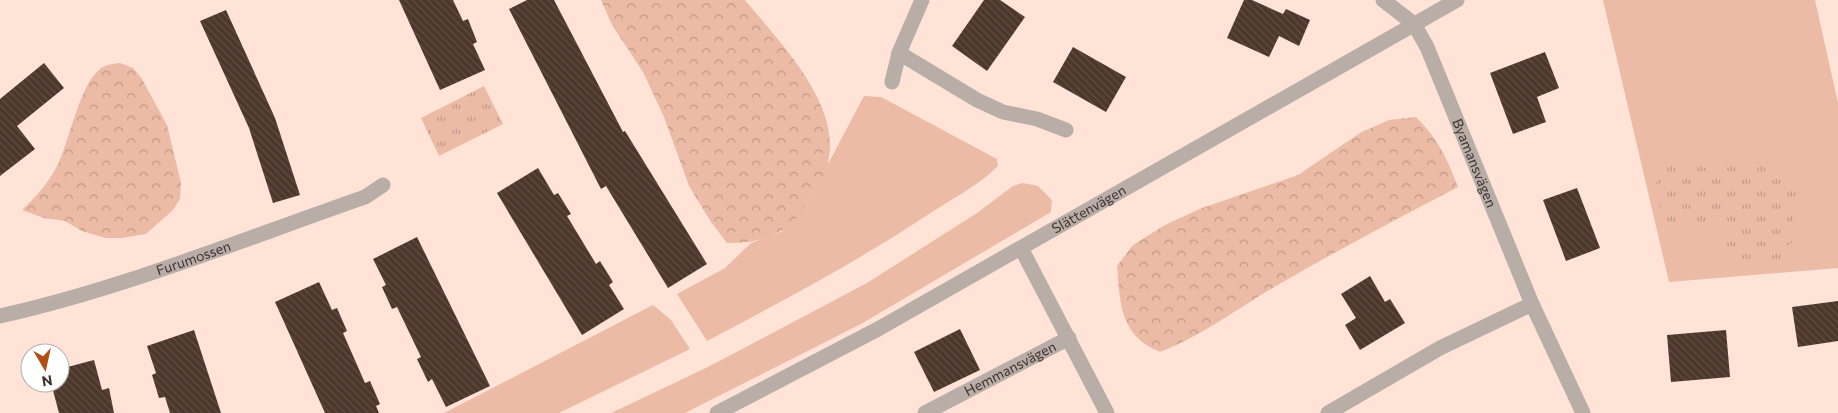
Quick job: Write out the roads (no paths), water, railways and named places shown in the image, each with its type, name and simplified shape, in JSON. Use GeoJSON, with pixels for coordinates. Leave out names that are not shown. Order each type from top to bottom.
{"type":"FeatureCollection","features":[{"type":"Feature","properties":{"kind":"street"},"geometry":{"type":"LineString","coordinates":[[892,82],[899,53],[922,0]]}},
{"type":"Feature","properties":{"kind":"street"},"geometry":{"type":"LineString","coordinates":[[1383,0],[1414,24]]}},
{"type":"Feature","properties":{"kind":"street","name":"Slättenvägen"},"geometry":{"type":"LineString","coordinates":[[717,413],[878,329],[1457,0]]}},
{"type":"Feature","properties":{"kind":"street","name":"Byamansvägen"},"geometry":{"type":"LineString","coordinates":[[1414,24],[1427,47],[1532,304],[1583,413]]}},
{"type":"Feature","properties":{"kind":"street"},"geometry":{"type":"LineString","coordinates":[[899,53],[977,100],[1003,112],[1037,119],[1066,130]]}},
{"type":"Feature","properties":{"kind":"street","name":"Furumossen"},"geometry":{"type":"LineString","coordinates":[[0,316],[104,288],[171,267],[365,197],[383,185]]}},
{"type":"Feature","properties":{"kind":"street","name":"Hemmansvägen"},"geometry":{"type":"LineString","coordinates":[[1021,248],[1107,413]]}},
{"type":"Feature","properties":{"kind":"street"},"geometry":{"type":"LineString","coordinates":[[1328,413],[1440,348],[1532,304]]}},
{"type":"Feature","properties":{"kind":"street","name":"Hemmansvägen"},"geometry":{"type":"LineString","coordinates":[[925,413],[1069,338]]}}]}
